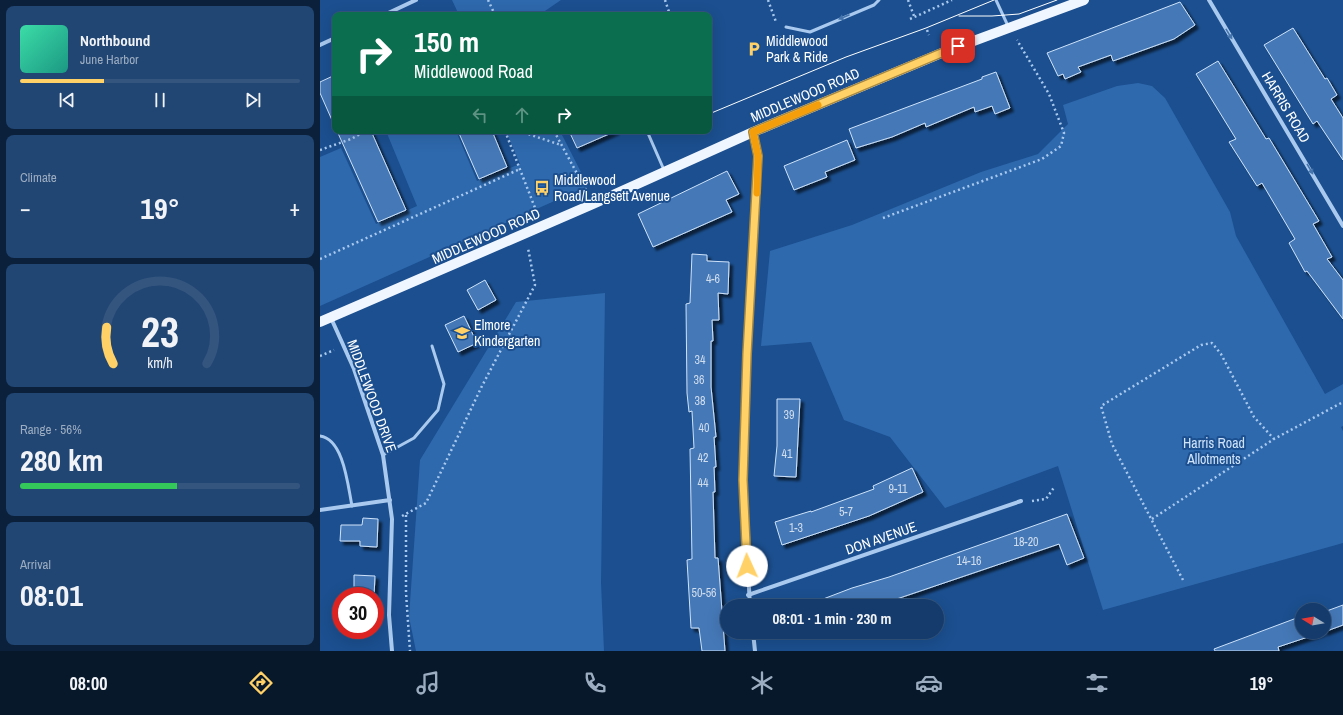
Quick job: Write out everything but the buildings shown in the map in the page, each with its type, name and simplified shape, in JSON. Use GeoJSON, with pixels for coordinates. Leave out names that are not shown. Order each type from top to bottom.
{"type":"FeatureCollection","features":[{"type":"Feature","properties":{"kind":"main road","name":"MIDDLEWOOD ROAD"},"geometry":{"type":"LineString","coordinates":[[320,322],[525,234],[753,132],[944,52],[1084,0]]}},
{"type":"Feature","properties":{"kind":"street"},"geometry":{"type":"LineString","coordinates":[[390,12],[416,0]]}},
{"type":"Feature","properties":{"kind":"street","name":"HARRIS ROAD"},"geometry":{"type":"LineString","coordinates":[[1210,0],[1343,226]]}},
{"type":"Feature","properties":{"kind":"street"},"geometry":{"type":"LineString","coordinates":[[320,45],[332,39]]}},
{"type":"Feature","properties":{"kind":"street"},"geometry":{"type":"LineString","coordinates":[[749,599],[743,480],[747,354],[758,179],[758,156],[753,132]]}},
{"type":"Feature","properties":{"kind":"street","name":"MIDDLEWOOD DRIVE"},"geometry":{"type":"LineString","coordinates":[[330,317],[354,369],[383,455],[392,519],[389,615],[392,651]]}},
{"type":"Feature","properties":{"kind":"street"},"geometry":{"type":"LineString","coordinates":[[320,510],[390,500]]}},
{"type":"Feature","properties":{"kind":"street","name":"DON AVENUE"},"geometry":{"type":"LineString","coordinates":[[748,595],[1021,501]]}},
{"type":"Feature","properties":{"kind":"street"},"geometry":{"type":"LineString","coordinates":[[754,639],[755,651]]}},
{"type":"Feature","properties":{"kind":"lane"},"geometry":{"type":"LineString","coordinates":[[786,27],[810,32],[874,5],[879,0]]}},
{"type":"Feature","properties":{"kind":"lane"},"geometry":{"type":"LineString","coordinates":[[996,0],[1009,28]]}},
{"type":"Feature","properties":{"kind":"lane"},"geometry":{"type":"LineString","coordinates":[[648,134],[665,172]]}},
{"type":"Feature","properties":{"kind":"lane"},"geometry":{"type":"LineString","coordinates":[[383,455],[414,438],[438,410],[444,384],[432,346]]}},
{"type":"Feature","properties":{"kind":"lane"},"geometry":{"type":"LineString","coordinates":[[320,436],[329,439],[341,455],[352,506]]}},
{"type":"Feature","properties":{"kind":"path"},"geometry":{"type":"LineString","coordinates":[[488,0],[494,12]]}},
{"type":"Feature","properties":{"kind":"path"},"geometry":{"type":"LineString","coordinates":[[665,0],[669,12]]}},
{"type":"Feature","properties":{"kind":"path"},"geometry":{"type":"LineString","coordinates":[[908,0],[914,16]]}},
{"type":"Feature","properties":{"kind":"path"},"geometry":{"type":"LineString","coordinates":[[910,18],[952,0]]}},
{"type":"Feature","properties":{"kind":"path"},"geometry":{"type":"LineString","coordinates":[[882,218],[1042,159],[1061,146],[1064,133],[1049,94],[1009,28]]}},
{"type":"Feature","properties":{"kind":"path"},"geometry":{"type":"LineString","coordinates":[[927,30],[930,35]]}},
{"type":"Feature","properties":{"kind":"path"},"geometry":{"type":"LineString","coordinates":[[320,150],[352,139],[361,134]]}},
{"type":"Feature","properties":{"kind":"path"},"geometry":{"type":"LineString","coordinates":[[506,134],[543,226]]}},
{"type":"Feature","properties":{"kind":"path"},"geometry":{"type":"LineString","coordinates":[[528,134],[562,146]]}},
{"type":"Feature","properties":{"kind":"path"},"geometry":{"type":"LineString","coordinates":[[556,134],[593,204]]}},
{"type":"Feature","properties":{"kind":"path"},"geometry":{"type":"LineString","coordinates":[[320,259],[520,169]]}},
{"type":"Feature","properties":{"kind":"path"},"geometry":{"type":"LineString","coordinates":[[392,519],[406,515],[426,503],[482,386],[535,285],[525,234]]}},
{"type":"Feature","properties":{"kind":"path"},"geometry":{"type":"LineString","coordinates":[[1183,580],[1112,444],[1101,406],[1201,345],[1212,343],[1222,354],[1254,417],[1274,439]]}},
{"type":"Feature","properties":{"kind":"path"},"geometry":{"type":"LineString","coordinates":[[1152,519],[1274,439],[1343,402]]}},
{"type":"Feature","properties":{"kind":"path"},"geometry":{"type":"LineString","coordinates":[[1021,501],[1046,499],[1055,486]]}},
{"type":"Feature","properties":{"kind":"path"},"geometry":{"type":"LineString","coordinates":[[406,515],[406,592],[410,651]]}},
{"type":"Feature","properties":{"kind":"green space"},"geometry":{"type":"Polygon","coordinates":[[[452,0],[561,0],[543,12],[458,12],[452,0]]]}},
{"type":"Feature","properties":{"kind":"green space","name":"Harris Road Allotments"},"geometry":{"type":"Polygon","coordinates":[[[1138,83],[1152,86],[1165,98],[1230,212],[1236,236],[1325,394],[1343,384],[1343,426],[1341,427],[1343,431],[1343,543],[1103,610],[1058,466],[945,508],[890,437],[844,420],[811,342],[761,346],[770,251],[852,225],[981,172],[1038,154],[1068,124],[1063,105],[1117,86],[1138,83]]]}},
{"type":"Feature","properties":{"kind":"green space"},"geometry":{"type":"Polygon","coordinates":[[[387,134],[457,134],[477,181],[520,164],[507,134],[562,134],[588,186],[320,306],[320,157],[341,148],[376,224],[417,206],[387,134]]]}},
{"type":"Feature","properties":{"kind":"green space"},"geometry":{"type":"Polygon","coordinates":[[[605,293],[601,583],[604,651],[416,651],[409,617],[420,460],[516,302],[605,293]]]}},
{"type":"Feature","properties":{"kind":"tram line"},"geometry":{"type":"LineString","coordinates":[[712,113],[846,57],[926,28],[994,0]]}},
{"type":"Feature","properties":{"kind":"tram line"},"geometry":{"type":"LineString","coordinates":[[959,16],[1019,14],[1057,0]]}},
{"type":"Feature","properties":{"kind":"slow traffic"},"geometry":{"type":"LineString","coordinates":[[757,193],[758,156],[753,132],[818,105]]}},
{"type":"Feature","properties":{"kind":"place","name":"Middlewood Park & Ride"},"geometry":{"type":"Point","coordinates":[754,49]}},
{"type":"Feature","properties":{"kind":"place","name":"Middlewood Road/Langsett Avenue"},"geometry":{"type":"Point","coordinates":[542,188]}},
{"type":"Feature","properties":{"kind":"place","name":"Elmore Kindergarten"},"geometry":{"type":"Point","coordinates":[462,333]}},
{"type":"Feature","properties":{"kind":"route"},"geometry":{"type":"LineString","coordinates":[[747,566],[743,480],[747,354],[758,179],[758,156],[753,132],[958,46]]}}]}
